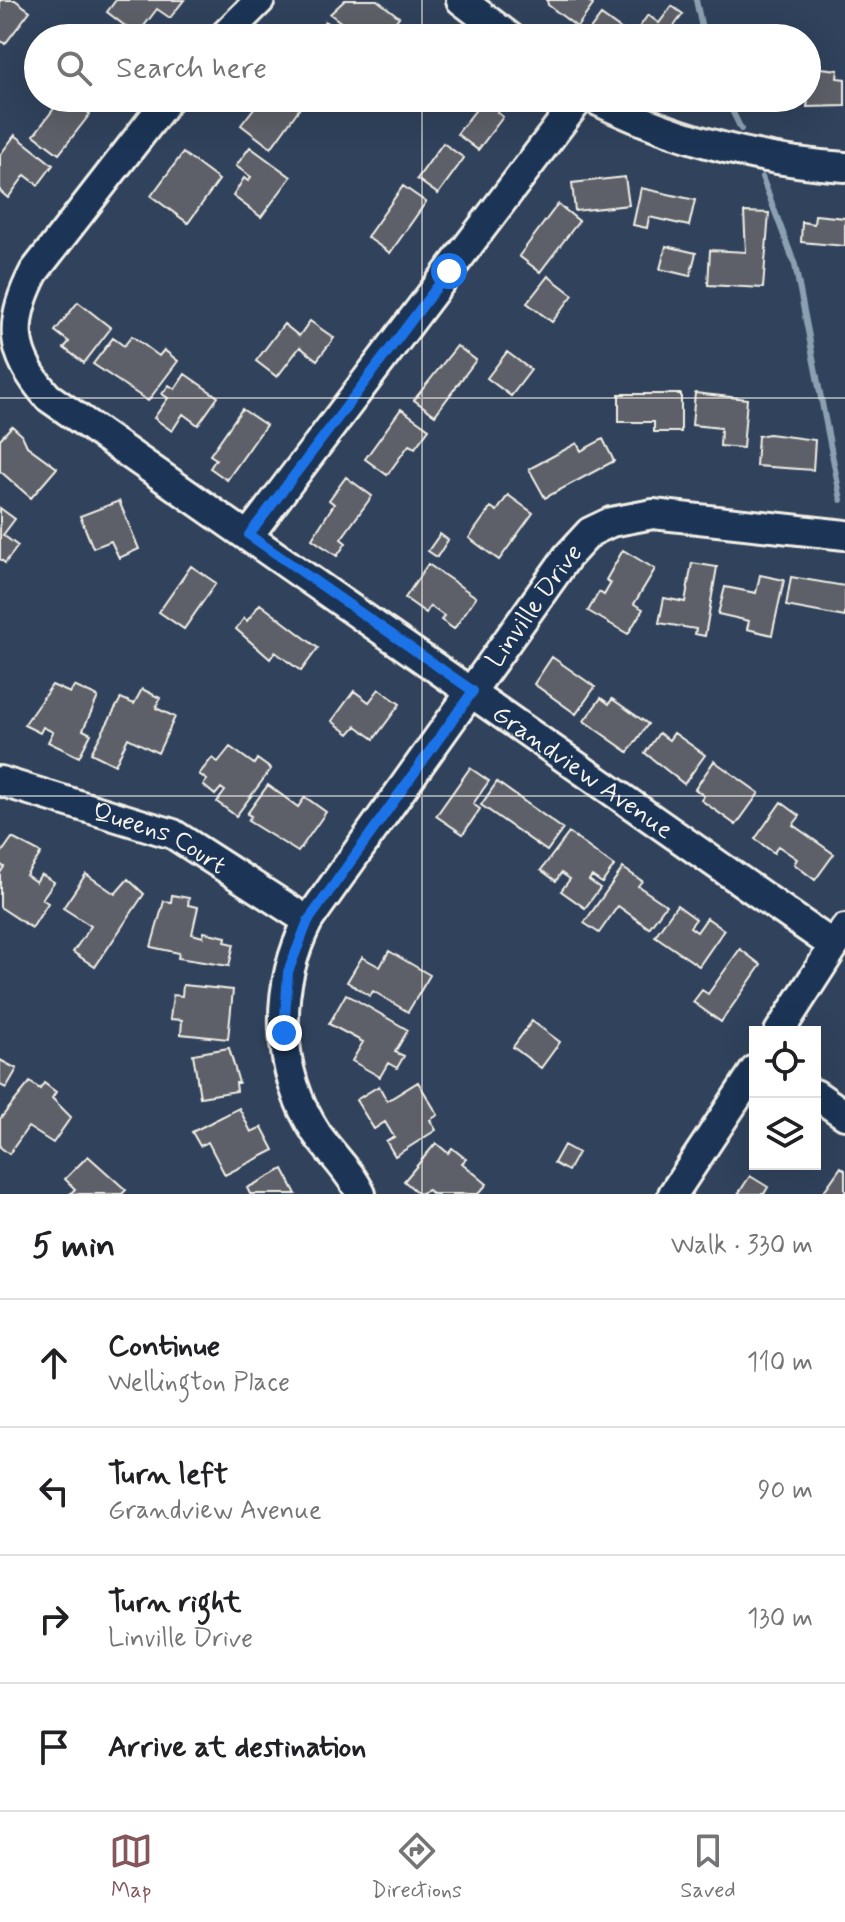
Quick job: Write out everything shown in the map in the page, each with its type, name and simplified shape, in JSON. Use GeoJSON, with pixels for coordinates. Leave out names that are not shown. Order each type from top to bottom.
{"type":"FeatureCollection","features":[{"type":"Feature","properties":{"kind":"street"},"geometry":{"type":"LineString","coordinates":[[236,24],[260,0]]}},
{"type":"Feature","properties":{"kind":"street"},"geometry":{"type":"LineString","coordinates":[[461,0],[493,24]]}},
{"type":"Feature","properties":{"kind":"street","name":"Grandview Avenue"},"geometry":{"type":"LineString","coordinates":[[158,112],[34,272],[21,298],[16,325],[18,351],[29,376],[48,397],[137,459],[473,691],[840,938]]}},
{"type":"Feature","properties":{"kind":"street"},"geometry":{"type":"LineString","coordinates":[[249,535],[569,112]]}},
{"type":"Feature","properties":{"kind":"street"},"geometry":{"type":"LineString","coordinates":[[622,112],[645,123],[733,152],[785,162],[845,167]]}},
{"type":"Feature","properties":{"kind":"street","name":"Linville Drive"},"geometry":{"type":"LineString","coordinates":[[361,1194],[308,1117],[289,1067],[283,1003],[296,945],[308,921],[567,557],[590,532],[611,522],[653,514],[845,535]]}},
{"type":"Feature","properties":{"kind":"street","name":"Queens Court"},"geometry":{"type":"LineString","coordinates":[[0,781],[173,834],[308,921]]}},
{"type":"Feature","properties":{"kind":"street"},"geometry":{"type":"LineString","coordinates":[[783,1026],[840,938]]}},
{"type":"Feature","properties":{"kind":"street"},"geometry":{"type":"LineString","coordinates":[[673,1194],[749,1079]]}},
{"type":"Feature","properties":{"kind":"street"},"geometry":{"type":"LineString","coordinates":[[821,1098],[845,1115]]}},
{"type":"Feature","properties":{"kind":"building"},"geometry":{"type":"Polygon","coordinates":[[[0,0],[15,0],[30,11],[5,44],[0,40],[0,0]]]}},
{"type":"Feature","properties":{"kind":"building"},"geometry":{"type":"Polygon","coordinates":[[[116,0],[184,0],[170,18],[157,9],[145,24],[123,24],[107,12],[116,0]]]}},
{"type":"Feature","properties":{"kind":"building"},"geometry":{"type":"Polygon","coordinates":[[[345,0],[377,0],[399,17],[394,24],[343,24],[330,14],[345,0]]]}},
{"type":"Feature","properties":{"kind":"building"},"geometry":{"type":"Polygon","coordinates":[[[547,0],[587,0],[593,5],[579,24],[573,24],[548,5],[547,0]]]}},
{"type":"Feature","properties":{"kind":"building"},"geometry":{"type":"Polygon","coordinates":[[[672,6],[683,14],[676,24],[641,24],[648,15],[659,23],[672,6]]]}},
{"type":"Feature","properties":{"kind":"building"},"geometry":{"type":"Polygon","coordinates":[[[601,15],[614,24],[594,24],[601,15]]]}},
{"type":"Feature","properties":{"kind":"building"},"geometry":{"type":"Polygon","coordinates":[[[821,68],[838,70],[837,78],[845,79],[845,106],[821,107],[821,68]]]}},
{"type":"Feature","properties":{"kind":"building"},"geometry":{"type":"Polygon","coordinates":[[[51,112],[90,114],[59,154],[34,135],[51,112]]]}},
{"type":"Feature","properties":{"kind":"building"},"geometry":{"type":"Polygon","coordinates":[[[251,112],[297,112],[271,148],[241,125],[251,112]]]}},
{"type":"Feature","properties":{"kind":"building"},"geometry":{"type":"Polygon","coordinates":[[[474,112],[497,112],[503,117],[478,150],[457,134],[474,112]]]}},
{"type":"Feature","properties":{"kind":"building"},"geometry":{"type":"Polygon","coordinates":[[[15,135],[53,165],[38,185],[25,175],[8,198],[0,191],[0,155],[15,135]]]}},
{"type":"Feature","properties":{"kind":"building"},"geometry":{"type":"Polygon","coordinates":[[[443,143],[464,158],[438,194],[417,179],[443,143]]]}},
{"type":"Feature","properties":{"kind":"building"},"geometry":{"type":"Polygon","coordinates":[[[250,147],[291,177],[261,217],[233,196],[244,178],[248,181],[251,177],[236,166],[250,147]]]}},
{"type":"Feature","properties":{"kind":"building"},"geometry":{"type":"Polygon","coordinates":[[[183,153],[219,180],[188,223],[151,196],[183,153]]]}},
{"type":"Feature","properties":{"kind":"building"},"geometry":{"type":"Polygon","coordinates":[[[625,177],[629,205],[575,211],[572,183],[625,177]]]}},
{"type":"Feature","properties":{"kind":"building"},"geometry":{"type":"Polygon","coordinates":[[[403,186],[426,202],[390,253],[367,237],[403,186]]]}},
{"type":"Feature","properties":{"kind":"building"},"geometry":{"type":"Polygon","coordinates":[[[641,188],[695,200],[689,226],[649,217],[647,228],[633,225],[641,188]]]}},
{"type":"Feature","properties":{"kind":"building"},"geometry":{"type":"Polygon","coordinates":[[[558,204],[579,221],[540,272],[519,256],[558,204]]]}},
{"type":"Feature","properties":{"kind":"building"},"geometry":{"type":"Polygon","coordinates":[[[744,212],[769,213],[763,288],[708,285],[710,250],[746,252],[744,212]]]}},
{"type":"Feature","properties":{"kind":"building"},"geometry":{"type":"Polygon","coordinates":[[[815,215],[845,218],[845,246],[801,242],[802,222],[814,224],[815,215]]]}},
{"type":"Feature","properties":{"kind":"building"},"geometry":{"type":"Polygon","coordinates":[[[666,246],[696,253],[690,276],[660,269],[666,246]]]}},
{"type":"Feature","properties":{"kind":"building"},"geometry":{"type":"Polygon","coordinates":[[[548,276],[573,295],[552,322],[527,303],[548,276]]]}},
{"type":"Feature","properties":{"kind":"building"},"geometry":{"type":"Polygon","coordinates":[[[78,302],[111,328],[84,363],[64,348],[69,342],[55,331],[78,302]]]}},
{"type":"Feature","properties":{"kind":"building"},"geometry":{"type":"Polygon","coordinates":[[[310,321],[334,338],[317,360],[300,347],[277,377],[256,361],[284,324],[299,336],[310,321]]]}},
{"type":"Feature","properties":{"kind":"building"},"geometry":{"type":"Polygon","coordinates":[[[132,336],[159,356],[164,350],[178,361],[148,401],[93,364],[113,338],[124,346],[132,336]]]}},
{"type":"Feature","properties":{"kind":"building"},"geometry":{"type":"Polygon","coordinates":[[[457,346],[476,360],[435,415],[414,400],[457,346]]]}},
{"type":"Feature","properties":{"kind":"building"},"geometry":{"type":"Polygon","coordinates":[[[507,352],[531,370],[511,396],[487,378],[507,352]]]}},
{"type":"Feature","properties":{"kind":"building"},"geometry":{"type":"Polygon","coordinates":[[[185,374],[218,397],[198,425],[183,414],[172,431],[154,418],[168,398],[162,394],[169,385],[175,389],[185,374]]]}},
{"type":"Feature","properties":{"kind":"building"},"geometry":{"type":"Polygon","coordinates":[[[695,393],[747,399],[743,448],[720,446],[721,428],[692,425],[695,393]]]}},
{"type":"Feature","properties":{"kind":"building"},"geometry":{"type":"Polygon","coordinates":[[[619,394],[681,394],[681,432],[654,432],[654,422],[619,422],[619,394]]]}},
{"type":"Feature","properties":{"kind":"building"},"geometry":{"type":"Polygon","coordinates":[[[242,409],[266,425],[227,480],[210,468],[216,459],[210,455],[242,409]]]}},
{"type":"Feature","properties":{"kind":"building"},"geometry":{"type":"Polygon","coordinates":[[[401,409],[429,429],[415,448],[409,445],[387,475],[365,459],[401,409]]]}},
{"type":"Feature","properties":{"kind":"building"},"geometry":{"type":"Polygon","coordinates":[[[12,426],[22,435],[27,446],[57,468],[31,498],[0,471],[0,439],[12,426]]]}},
{"type":"Feature","properties":{"kind":"building"},"geometry":{"type":"Polygon","coordinates":[[[769,434],[815,440],[813,470],[756,466],[758,436],[769,434]]]}},
{"type":"Feature","properties":{"kind":"building"},"geometry":{"type":"Polygon","coordinates":[[[603,439],[614,461],[545,498],[529,469],[577,443],[581,451],[603,439]]]}},
{"type":"Feature","properties":{"kind":"building"},"geometry":{"type":"Polygon","coordinates":[[[346,477],[372,496],[341,539],[346,543],[337,556],[312,539],[334,504],[329,500],[346,477]]]}},
{"type":"Feature","properties":{"kind":"building"},"geometry":{"type":"Polygon","coordinates":[[[508,495],[533,513],[499,560],[469,538],[491,507],[497,511],[508,495]]]}},
{"type":"Feature","properties":{"kind":"building"},"geometry":{"type":"Polygon","coordinates":[[[119,501],[139,549],[119,558],[111,541],[93,548],[80,516],[119,501]]]}},
{"type":"Feature","properties":{"kind":"building"},"geometry":{"type":"Polygon","coordinates":[[[0,508],[15,519],[3,535],[18,546],[5,563],[0,559],[0,508]]]}},
{"type":"Feature","properties":{"kind":"building"},"geometry":{"type":"Polygon","coordinates":[[[440,534],[448,540],[437,557],[428,551],[440,534]]]}},
{"type":"Feature","properties":{"kind":"building"},"geometry":{"type":"Polygon","coordinates":[[[623,550],[655,569],[634,604],[643,609],[628,634],[588,611],[599,592],[604,595],[611,583],[606,580],[623,550]]]}},
{"type":"Feature","properties":{"kind":"building"},"geometry":{"type":"Polygon","coordinates":[[[692,563],[717,567],[705,636],[695,634],[696,629],[659,623],[664,598],[685,602],[692,563]]]}},
{"type":"Feature","properties":{"kind":"building"},"geometry":{"type":"Polygon","coordinates":[[[428,564],[476,597],[454,629],[441,620],[444,616],[430,606],[426,613],[405,598],[428,564]]]}},
{"type":"Feature","properties":{"kind":"building"},"geometry":{"type":"Polygon","coordinates":[[[191,566],[216,583],[184,629],[159,612],[191,566]]]}},
{"type":"Feature","properties":{"kind":"building"},"geometry":{"type":"Polygon","coordinates":[[[760,575],[784,580],[772,635],[747,629],[749,621],[718,614],[725,587],[756,593],[760,575]]]}},
{"type":"Feature","properties":{"kind":"building"},"geometry":{"type":"Polygon","coordinates":[[[791,577],[845,586],[845,617],[786,606],[791,577]]]}},
{"type":"Feature","properties":{"kind":"building"},"geometry":{"type":"Polygon","coordinates":[[[260,604],[318,648],[301,671],[275,652],[270,659],[236,629],[260,604]]]}},
{"type":"Feature","properties":{"kind":"building"},"geometry":{"type":"Polygon","coordinates":[[[552,657],[595,687],[576,714],[534,684],[552,657]]]}},
{"type":"Feature","properties":{"kind":"building"},"geometry":{"type":"Polygon","coordinates":[[[52,685],[70,693],[74,686],[98,697],[83,730],[91,734],[79,757],[48,742],[53,732],[43,727],[40,733],[24,725],[52,685]]]}},
{"type":"Feature","properties":{"kind":"building"},"geometry":{"type":"Polygon","coordinates":[[[142,689],[160,698],[156,708],[175,717],[158,753],[128,738],[115,765],[91,753],[121,698],[134,704],[142,689]]]}},
{"type":"Feature","properties":{"kind":"building"},"geometry":{"type":"Polygon","coordinates":[[[379,689],[400,704],[374,739],[356,726],[349,734],[332,721],[354,691],[369,702],[379,689]]]}},
{"type":"Feature","properties":{"kind":"building"},"geometry":{"type":"Polygon","coordinates":[[[601,698],[609,704],[612,699],[648,724],[628,752],[584,721],[601,698]]]}},
{"type":"Feature","properties":{"kind":"building"},"geometry":{"type":"Polygon","coordinates":[[[659,733],[669,740],[674,733],[705,755],[684,784],[645,753],[659,733]]]}},
{"type":"Feature","properties":{"kind":"building"},"geometry":{"type":"Polygon","coordinates":[[[230,747],[254,764],[257,759],[271,769],[236,816],[217,802],[225,791],[221,788],[215,795],[203,785],[207,780],[199,774],[212,758],[218,762],[230,747]]]}},
{"type":"Feature","properties":{"kind":"building"},"geometry":{"type":"Polygon","coordinates":[[[714,761],[759,793],[736,825],[701,800],[704,796],[695,789],[714,761]]]}},
{"type":"Feature","properties":{"kind":"building"},"geometry":{"type":"Polygon","coordinates":[[[470,768],[489,781],[473,804],[480,809],[463,834],[436,816],[470,768]]]}},
{"type":"Feature","properties":{"kind":"building"},"geometry":{"type":"Polygon","coordinates":[[[497,782],[563,829],[547,851],[481,805],[497,782]]]}},
{"type":"Feature","properties":{"kind":"building"},"geometry":{"type":"Polygon","coordinates":[[[268,785],[298,807],[305,797],[326,812],[298,852],[248,821],[251,816],[247,814],[268,785]]]}},
{"type":"Feature","properties":{"kind":"building"},"geometry":{"type":"Polygon","coordinates":[[[781,802],[800,816],[793,825],[834,854],[815,880],[794,864],[797,859],[778,846],[774,853],[755,839],[781,802]]]}},
{"type":"Feature","properties":{"kind":"building"},"geometry":{"type":"Polygon","coordinates":[[[569,833],[614,866],[602,883],[592,876],[589,880],[600,888],[585,908],[561,891],[570,879],[561,873],[556,881],[541,870],[569,833]]]}},
{"type":"Feature","properties":{"kind":"building"},"geometry":{"type":"Polygon","coordinates":[[[12,838],[41,853],[26,875],[36,882],[41,874],[54,882],[42,899],[48,903],[32,928],[0,907],[0,873],[4,867],[0,864],[0,855],[12,838]]]}},
{"type":"Feature","properties":{"kind":"building"},"geometry":{"type":"Polygon","coordinates":[[[623,868],[642,881],[638,886],[666,905],[649,928],[618,906],[599,933],[584,923],[623,868]]]}},
{"type":"Feature","properties":{"kind":"building"},"geometry":{"type":"Polygon","coordinates":[[[86,874],[115,894],[128,879],[144,894],[95,967],[73,952],[91,926],[63,908],[86,874]]]}},
{"type":"Feature","properties":{"kind":"building"},"geometry":{"type":"Polygon","coordinates":[[[172,895],[189,898],[188,905],[198,907],[192,934],[203,937],[204,932],[226,937],[225,942],[234,944],[229,966],[178,958],[179,953],[151,947],[164,901],[171,902],[172,895]]]}},
{"type":"Feature","properties":{"kind":"building"},"geometry":{"type":"Polygon","coordinates":[[[677,905],[696,919],[690,927],[697,932],[707,918],[724,930],[699,966],[655,936],[677,905]]]}},
{"type":"Feature","properties":{"kind":"building"},"geometry":{"type":"Polygon","coordinates":[[[740,949],[761,965],[721,1022],[693,1002],[702,990],[708,994],[740,949]]]}},
{"type":"Feature","properties":{"kind":"building"},"geometry":{"type":"Polygon","coordinates":[[[389,951],[430,975],[408,1012],[373,991],[370,996],[347,982],[362,957],[380,967],[389,951]]]}},
{"type":"Feature","properties":{"kind":"building"},"geometry":{"type":"Polygon","coordinates":[[[183,985],[233,990],[228,1039],[181,1034],[182,1020],[170,1019],[173,995],[182,996],[183,985]]]}},
{"type":"Feature","properties":{"kind":"building"},"geometry":{"type":"Polygon","coordinates":[[[346,994],[408,1030],[395,1052],[404,1056],[397,1068],[388,1063],[380,1077],[352,1061],[363,1042],[329,1024],[346,994]]]}},
{"type":"Feature","properties":{"kind":"building"},"geometry":{"type":"Polygon","coordinates":[[[532,1021],[560,1042],[541,1068],[513,1047],[532,1021]]]}},
{"type":"Feature","properties":{"kind":"building"},"geometry":{"type":"Polygon","coordinates":[[[229,1048],[239,1083],[236,1083],[237,1091],[200,1097],[193,1054],[229,1048]]]}},
{"type":"Feature","properties":{"kind":"building"},"geometry":{"type":"Polygon","coordinates":[[[0,1060],[17,1069],[6,1088],[0,1085],[0,1060]]]}},
{"type":"Feature","properties":{"kind":"building"},"geometry":{"type":"Polygon","coordinates":[[[30,1082],[40,1089],[44,1083],[56,1092],[52,1098],[71,1117],[53,1143],[28,1127],[9,1154],[0,1147],[0,1119],[30,1082]]]}},
{"type":"Feature","properties":{"kind":"building"},"geometry":{"type":"Polygon","coordinates":[[[418,1082],[438,1115],[430,1120],[436,1130],[395,1156],[386,1141],[394,1137],[385,1122],[374,1129],[356,1100],[379,1086],[387,1101],[418,1082]]]}},
{"type":"Feature","properties":{"kind":"building"},"geometry":{"type":"Polygon","coordinates":[[[239,1108],[251,1132],[262,1127],[274,1150],[225,1175],[208,1142],[200,1146],[192,1132],[239,1108]]]}},
{"type":"Feature","properties":{"kind":"building"},"geometry":{"type":"Polygon","coordinates":[[[436,1143],[448,1153],[452,1148],[466,1159],[462,1163],[487,1184],[478,1194],[432,1194],[428,1190],[419,1194],[404,1181],[436,1143]]]}},
{"type":"Feature","properties":{"kind":"building"},"geometry":{"type":"Polygon","coordinates":[[[564,1145],[578,1153],[568,1171],[554,1163],[564,1145]]]}},
{"type":"Feature","properties":{"kind":"building"},"geometry":{"type":"Polygon","coordinates":[[[88,1156],[126,1190],[122,1194],[70,1194],[75,1189],[65,1179],[88,1156]]]}},
{"type":"Feature","properties":{"kind":"building"},"geometry":{"type":"Polygon","coordinates":[[[841,1167],[845,1170],[845,1194],[822,1194],[841,1167]]]}},
{"type":"Feature","properties":{"kind":"building"},"geometry":{"type":"Polygon","coordinates":[[[283,1169],[296,1194],[250,1194],[247,1188],[283,1169]]]}},
{"type":"Feature","properties":{"kind":"building"},"geometry":{"type":"Polygon","coordinates":[[[750,1176],[768,1187],[764,1194],[738,1194],[750,1176]]]}},
{"type":"Feature","properties":{"kind":"waterway"},"geometry":{"type":"LineString","coordinates":[[696,0],[701,24]]}},
{"type":"Feature","properties":{"kind":"waterway"},"geometry":{"type":"LineString","coordinates":[[733,112],[741,129]]}},
{"type":"Feature","properties":{"kind":"waterway"},"geometry":{"type":"LineString","coordinates":[[762,177],[795,265],[841,500]]}},
{"type":"Feature","properties":{"kind":"route"},"geometry":{"type":"LineString","coordinates":[[284,1033],[283,1003],[288,972],[296,945],[308,921],[473,691],[249,535],[449,271]]}}]}
